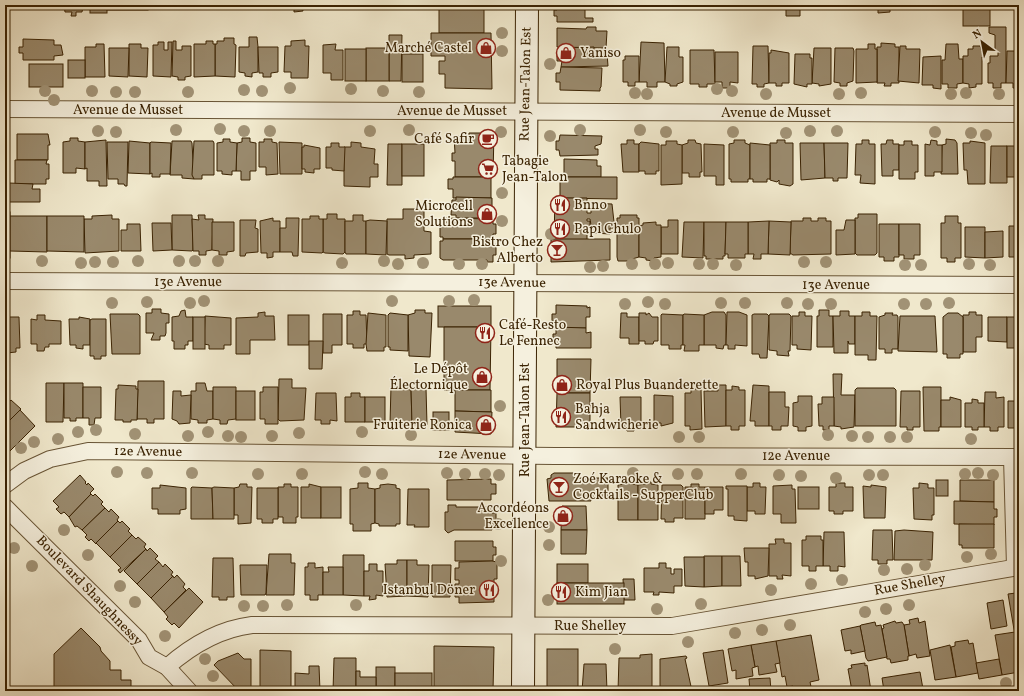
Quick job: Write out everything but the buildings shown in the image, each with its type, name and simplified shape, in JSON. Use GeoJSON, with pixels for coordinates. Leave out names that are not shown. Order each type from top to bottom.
{"type":"FeatureCollection","features":[{"type":"Feature","properties":{"kind":"main road","name":"Rue Jean-Talon Est"},"geometry":{"type":"LineString","coordinates":[[523,691],[526,5]]}},
{"type":"Feature","properties":{"kind":"street","name":"Avenue de Musset"},"geometry":{"type":"LineString","coordinates":[[5,109],[1019,114]]}},
{"type":"Feature","properties":{"kind":"street","name":"13e Avenue"},"geometry":{"type":"LineString","coordinates":[[5,281],[1019,285]]}},
{"type":"Feature","properties":{"kind":"street","name":"12e Avenue"},"geometry":{"type":"LineString","coordinates":[[5,486],[24,471],[43,462],[70,454],[88,451],[1016,457]]}},
{"type":"Feature","properties":{"kind":"street"},"geometry":{"type":"LineString","coordinates":[[1016,457],[1017,567]]}},
{"type":"Feature","properties":{"kind":"street","name":"Boulevard Shaughnessy"},"geometry":{"type":"LineString","coordinates":[[5,507],[139,640],[149,657],[167,667],[189,691]]}},
{"type":"Feature","properties":{"kind":"street","name":"Rue Shelley"},"geometry":{"type":"LineString","coordinates":[[167,667],[179,656],[202,641],[224,631],[252,625],[523,627],[672,626],[1017,567]]}},
{"type":"Feature","properties":{"kind":"place","name":"Marché Castel"},"geometry":{"type":"Point","coordinates":[486,48]}},
{"type":"Feature","properties":{"kind":"place","name":"Yaniso"},"geometry":{"type":"Point","coordinates":[566,53]}},
{"type":"Feature","properties":{"kind":"place","name":"Café Safir"},"geometry":{"type":"Point","coordinates":[488,139]}},
{"type":"Feature","properties":{"kind":"place","name":"Tabagie Jean-Talon"},"geometry":{"type":"Point","coordinates":[488,169]}},
{"type":"Feature","properties":{"kind":"place","name":"Bnno"},"geometry":{"type":"Point","coordinates":[560,205]}},
{"type":"Feature","properties":{"kind":"place","name":"Microcell Solutions"},"geometry":{"type":"Point","coordinates":[487,214]}},
{"type":"Feature","properties":{"kind":"place","name":"Papi Chulo"},"geometry":{"type":"Point","coordinates":[560,229]}},
{"type":"Feature","properties":{"kind":"place","name":"Bistro Chez Alberto"},"geometry":{"type":"Point","coordinates":[557,250]}},
{"type":"Feature","properties":{"kind":"place","name":"Café-Resto Le Fennec"},"geometry":{"type":"Point","coordinates":[485,333]}},
{"type":"Feature","properties":{"kind":"place","name":"Le Dépôt Électornique"},"geometry":{"type":"Point","coordinates":[482,377]}},
{"type":"Feature","properties":{"kind":"place","name":"Royal Plus Buanderette"},"geometry":{"type":"Point","coordinates":[562,385]}},
{"type":"Feature","properties":{"kind":"place","name":"Bahja Sandwicherie"},"geometry":{"type":"Point","coordinates":[561,417]}},
{"type":"Feature","properties":{"kind":"place","name":"Fruiterie Ronica"},"geometry":{"type":"Point","coordinates":[486,425]}},
{"type":"Feature","properties":{"kind":"place","name":"Zoé Karaoke & Cocktails - SupperClub"},"geometry":{"type":"Point","coordinates":[559,487]}},
{"type":"Feature","properties":{"kind":"place","name":"Accordéons Excellence"},"geometry":{"type":"Point","coordinates":[563,516]}},
{"type":"Feature","properties":{"kind":"place","name":"Istanbul Döner"},"geometry":{"type":"Point","coordinates":[489,590]}},
{"type":"Feature","properties":{"kind":"place","name":"Kim Jian"},"geometry":{"type":"Point","coordinates":[561,592]}}]}
